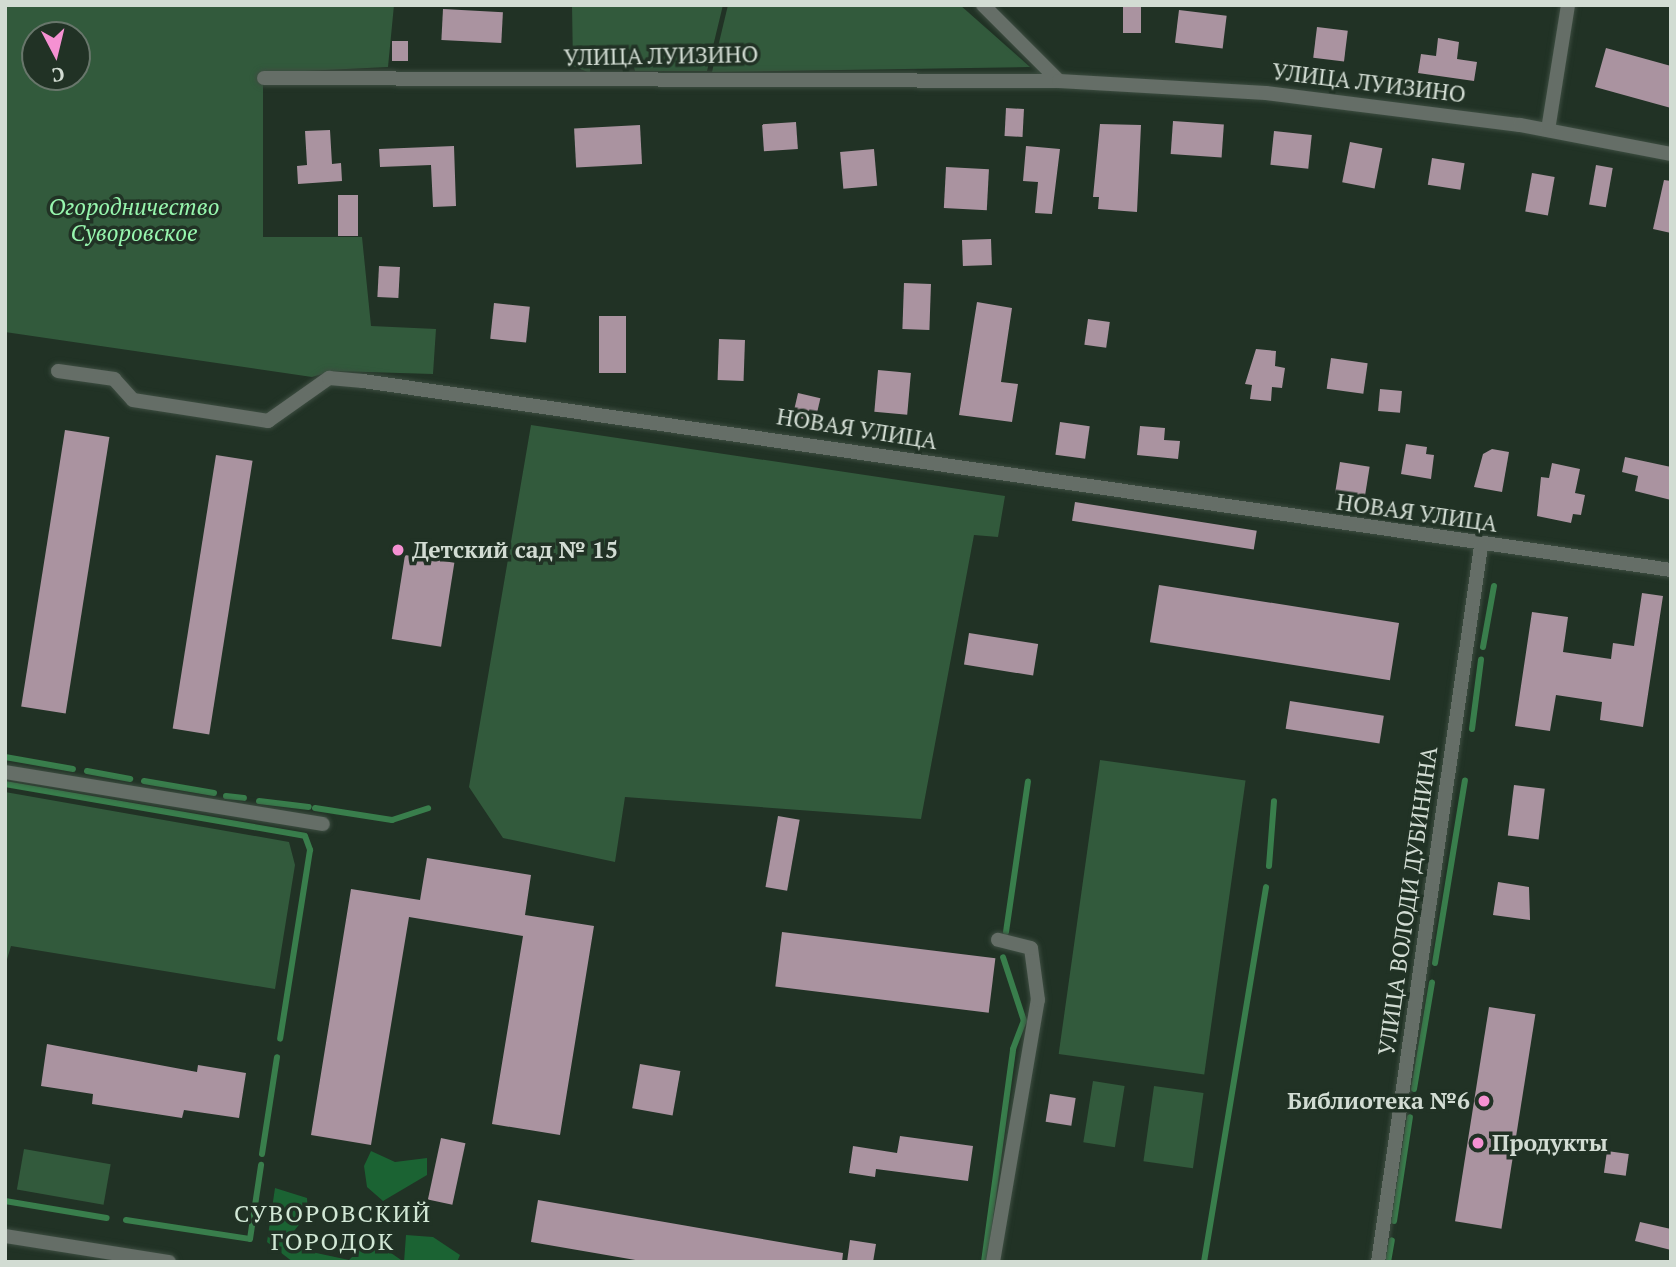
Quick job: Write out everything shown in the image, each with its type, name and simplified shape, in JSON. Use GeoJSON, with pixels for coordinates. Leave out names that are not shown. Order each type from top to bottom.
{"type":"FeatureCollection","features":[{"type":"Feature","properties":{"kind":"street"},"geometry":{"type":"LineString","coordinates":[[984,5],[1059,81]]}},
{"type":"Feature","properties":{"kind":"street"},"geometry":{"type":"LineString","coordinates":[[1548,130],[1568,5]]}},
{"type":"Feature","properties":{"kind":"street","name":"УЛИЦА ЛУИЗИНО"},"geometry":{"type":"LineString","coordinates":[[264,78],[1059,81],[1266,93],[1548,130],[1671,154]]}},
{"type":"Feature","properties":{"kind":"street","name":"НОВАЯ УЛИЦА"},"geometry":{"type":"LineString","coordinates":[[58,371],[114,379],[133,400],[268,421],[329,378],[363,382],[1480,546],[1671,570]]}},
{"type":"Feature","properties":{"kind":"street","name":"УЛИЦА ВОЛОДИ ДУБИНИНА"},"geometry":{"type":"LineString","coordinates":[[1378,1262],[1480,546]]}},
{"type":"Feature","properties":{"kind":"street"},"geometry":{"type":"LineString","coordinates":[[5,772],[323,824]]}},
{"type":"Feature","properties":{"kind":"street"},"geometry":{"type":"LineString","coordinates":[[993,1262],[1038,1000],[1031,948],[998,940]]}},
{"type":"Feature","properties":{"kind":"street"},"geometry":{"type":"LineString","coordinates":[[5,1236],[169,1262]]}},
{"type":"Feature","properties":{"kind":"green space","name":"Огородничество Суворовское"},"geometry":{"type":"Polygon","coordinates":[[[5,5],[394,5],[388,67],[263,73],[263,237],[362,237],[371,326],[436,329],[433,374],[333,371],[312,377],[5,332],[5,5]]]}},
{"type":"Feature","properties":{"kind":"green space"},"geometry":{"type":"Polygon","coordinates":[[[572,5],[723,5],[707,71],[635,71],[629,49],[591,59],[590,73],[573,66],[572,5]]]}},
{"type":"Feature","properties":{"kind":"green space"},"geometry":{"type":"Polygon","coordinates":[[[728,5],[960,5],[1030,67],[712,72],[728,5]]]}},
{"type":"Feature","properties":{"kind":"green space"},"geometry":{"type":"Polygon","coordinates":[[[531,425],[1005,496],[998,537],[974,535],[921,819],[625,797],[615,862],[503,838],[469,787],[531,425]]]}},
{"type":"Feature","properties":{"kind":"green space"},"geometry":{"type":"Polygon","coordinates":[[[1100,760],[1246,780],[1204,1075],[1059,1054],[1100,760]]]}},
{"type":"Feature","properties":{"kind":"green space"},"geometry":{"type":"Polygon","coordinates":[[[5,792],[289,842],[295,865],[275,989],[11,946],[5,966],[5,792]]]}},
{"type":"Feature","properties":{"kind":"green space"},"geometry":{"type":"Polygon","coordinates":[[[1093,1081],[1125,1086],[1115,1147],[1083,1142],[1093,1081]]]}},
{"type":"Feature","properties":{"kind":"green space"},"geometry":{"type":"Polygon","coordinates":[[[1154,1086],[1204,1093],[1193,1168],[1143,1161],[1154,1086]]]}},
{"type":"Feature","properties":{"kind":"green space"},"geometry":{"type":"Polygon","coordinates":[[[24,1149],[111,1164],[104,1205],[17,1189],[24,1149]]]}},
{"type":"Feature","properties":{"kind":"green space"},"geometry":{"type":"Polygon","coordinates":[[[371,1151],[395,1162],[427,1158],[427,1175],[383,1201],[367,1187],[364,1166],[371,1151]]]}},
{"type":"Feature","properties":{"kind":"green space"},"geometry":{"type":"Polygon","coordinates":[[[275,1188],[307,1198],[308,1213],[291,1235],[293,1248],[349,1260],[363,1246],[378,1244],[404,1262],[293,1262],[267,1242],[275,1188]]]}},
{"type":"Feature","properties":{"kind":"green space"},"geometry":{"type":"Polygon","coordinates":[[[406,1235],[433,1237],[460,1255],[457,1262],[404,1262],[406,1235]]]}},
{"type":"Feature","properties":{"kind":"building"},"geometry":{"type":"Polygon","coordinates":[[[1123,5],[1141,5],[1141,33],[1123,33],[1123,5]]]}},
{"type":"Feature","properties":{"kind":"building"},"geometry":{"type":"Polygon","coordinates":[[[443,9],[503,12],[501,43],[441,40],[443,9]]]}},
{"type":"Feature","properties":{"kind":"building"},"geometry":{"type":"Polygon","coordinates":[[[1179,10],[1227,16],[1223,49],[1175,43],[1179,10]]]}},
{"type":"Feature","properties":{"kind":"building"},"geometry":{"type":"Polygon","coordinates":[[[1317,27],[1348,31],[1344,62],[1313,58],[1317,27]]]}},
{"type":"Feature","properties":{"kind":"building"},"geometry":{"type":"Polygon","coordinates":[[[1438,38],[1459,42],[1457,59],[1477,62],[1474,81],[1418,73],[1421,54],[1436,56],[1438,38]]]}},
{"type":"Feature","properties":{"kind":"building"},"geometry":{"type":"Polygon","coordinates":[[[392,41],[408,41],[408,61],[392,61],[392,41]]]}},
{"type":"Feature","properties":{"kind":"building"},"geometry":{"type":"Polygon","coordinates":[[[1606,48],[1671,66],[1671,108],[1595,87],[1606,48]]]}},
{"type":"Feature","properties":{"kind":"building"},"geometry":{"type":"Polygon","coordinates":[[[1006,108],[1024,109],[1023,137],[1005,136],[1006,108]]]}},
{"type":"Feature","properties":{"kind":"building"},"geometry":{"type":"Polygon","coordinates":[[[1173,121],[1224,125],[1222,157],[1171,154],[1173,121]]]}},
{"type":"Feature","properties":{"kind":"building"},"geometry":{"type":"Polygon","coordinates":[[[796,122],[798,149],[764,151],[762,124],[796,122]]]}},
{"type":"Feature","properties":{"kind":"building"},"geometry":{"type":"Polygon","coordinates":[[[1100,124],[1141,125],[1137,212],[1098,209],[1099,197],[1093,197],[1100,124]]]}},
{"type":"Feature","properties":{"kind":"building"},"geometry":{"type":"Polygon","coordinates":[[[640,125],[642,164],[576,167],[574,128],[640,125]]]}},
{"type":"Feature","properties":{"kind":"building"},"geometry":{"type":"Polygon","coordinates":[[[330,130],[332,164],[341,163],[342,181],[298,184],[297,166],[307,165],[305,131],[330,130]]]}},
{"type":"Feature","properties":{"kind":"building"},"geometry":{"type":"Polygon","coordinates":[[[1274,131],[1312,135],[1308,169],[1270,165],[1274,131]]]}},
{"type":"Feature","properties":{"kind":"building"},"geometry":{"type":"Polygon","coordinates":[[[1350,142],[1382,148],[1375,189],[1342,182],[1350,142]]]}},
{"type":"Feature","properties":{"kind":"building"},"geometry":{"type":"Polygon","coordinates":[[[454,146],[456,206],[433,207],[431,165],[380,167],[379,149],[454,146]]]}},
{"type":"Feature","properties":{"kind":"building"},"geometry":{"type":"Polygon","coordinates":[[[1026,146],[1060,149],[1052,214],[1035,213],[1038,182],[1023,181],[1026,146]]]}},
{"type":"Feature","properties":{"kind":"building"},"geometry":{"type":"Polygon","coordinates":[[[874,149],[877,186],[843,189],[840,152],[874,149]]]}},
{"type":"Feature","properties":{"kind":"building"},"geometry":{"type":"Polygon","coordinates":[[[1432,158],[1465,163],[1460,190],[1428,185],[1432,158]]]}},
{"type":"Feature","properties":{"kind":"building"},"geometry":{"type":"Polygon","coordinates":[[[1596,165],[1613,168],[1606,207],[1589,204],[1596,165]]]}},
{"type":"Feature","properties":{"kind":"building"},"geometry":{"type":"Polygon","coordinates":[[[946,167],[989,169],[987,210],[944,208],[946,167]]]}},
{"type":"Feature","properties":{"kind":"building"},"geometry":{"type":"Polygon","coordinates":[[[1532,173],[1555,177],[1548,215],[1525,211],[1532,173]]]}},
{"type":"Feature","properties":{"kind":"building"},"geometry":{"type":"Polygon","coordinates":[[[1664,180],[1671,181],[1671,233],[1653,229],[1664,180]]]}},
{"type":"Feature","properties":{"kind":"building"},"geometry":{"type":"Polygon","coordinates":[[[338,195],[358,195],[358,236],[338,236],[338,195]]]}},
{"type":"Feature","properties":{"kind":"building"},"geometry":{"type":"Polygon","coordinates":[[[991,239],[992,265],[963,266],[962,240],[991,239]]]}},
{"type":"Feature","properties":{"kind":"building"},"geometry":{"type":"Polygon","coordinates":[[[379,266],[400,267],[398,298],[377,297],[379,266]]]}},
{"type":"Feature","properties":{"kind":"building"},"geometry":{"type":"Polygon","coordinates":[[[904,283],[931,284],[929,330],[902,329],[904,283]]]}},
{"type":"Feature","properties":{"kind":"building"},"geometry":{"type":"Polygon","coordinates":[[[977,302],[1012,308],[1001,382],[1018,384],[1012,422],[959,415],[977,302]]]}},
{"type":"Feature","properties":{"kind":"building"},"geometry":{"type":"Polygon","coordinates":[[[494,303],[530,307],[526,343],[490,339],[494,303]]]}},
{"type":"Feature","properties":{"kind":"building"},"geometry":{"type":"Polygon","coordinates":[[[599,316],[626,316],[626,373],[599,373],[599,316]]]}},
{"type":"Feature","properties":{"kind":"building"},"geometry":{"type":"Polygon","coordinates":[[[1088,319],[1110,322],[1106,348],[1084,345],[1088,319]]]}},
{"type":"Feature","properties":{"kind":"building"},"geometry":{"type":"Polygon","coordinates":[[[719,339],[745,340],[744,381],[718,380],[719,339]]]}},
{"type":"Feature","properties":{"kind":"building"},"geometry":{"type":"Polygon","coordinates":[[[1256,349],[1276,351],[1275,366],[1285,368],[1282,388],[1272,387],[1271,401],[1250,399],[1252,385],[1245,384],[1256,349]]]}},
{"type":"Feature","properties":{"kind":"building"},"geometry":{"type":"Polygon","coordinates":[[[1331,358],[1368,363],[1363,394],[1327,389],[1331,358]]]}},
{"type":"Feature","properties":{"kind":"building"},"geometry":{"type":"Polygon","coordinates":[[[878,370],[911,373],[907,415],[874,412],[878,370]]]}},
{"type":"Feature","properties":{"kind":"building"},"geometry":{"type":"Polygon","coordinates":[[[1380,389],[1402,391],[1400,413],[1378,411],[1380,389]]]}},
{"type":"Feature","properties":{"kind":"building"},"geometry":{"type":"Polygon","coordinates":[[[798,393],[820,398],[815,422],[793,416],[798,393]]]}},
{"type":"Feature","properties":{"kind":"building"},"geometry":{"type":"Polygon","coordinates":[[[1060,422],[1090,426],[1085,459],[1055,455],[1060,422]]]}},
{"type":"Feature","properties":{"kind":"building"},"geometry":{"type":"Polygon","coordinates":[[[1140,426],[1165,428],[1164,440],[1180,441],[1178,459],[1137,455],[1140,426]]]}},
{"type":"Feature","properties":{"kind":"building"},"geometry":{"type":"Polygon","coordinates":[[[65,430],[109,437],[66,714],[21,707],[65,430]]]}},
{"type":"Feature","properties":{"kind":"building"},"geometry":{"type":"Polygon","coordinates":[[[1406,444],[1427,447],[1426,454],[1434,455],[1431,479],[1401,474],[1406,444]]]}},
{"type":"Feature","properties":{"kind":"building"},"geometry":{"type":"Polygon","coordinates":[[[1492,449],[1509,452],[1502,492],[1474,487],[1483,454],[1492,449]]]}},
{"type":"Feature","properties":{"kind":"building"},"geometry":{"type":"Polygon","coordinates":[[[216,455],[253,461],[209,734],[173,729],[216,455]]]}},
{"type":"Feature","properties":{"kind":"building"},"geometry":{"type":"Polygon","coordinates":[[[1625,457],[1671,467],[1671,500],[1635,491],[1638,476],[1622,472],[1625,457]]]}},
{"type":"Feature","properties":{"kind":"building"},"geometry":{"type":"Polygon","coordinates":[[[1340,462],[1370,467],[1365,498],[1335,494],[1340,462]]]}},
{"type":"Feature","properties":{"kind":"building"},"geometry":{"type":"Polygon","coordinates":[[[1552,463],[1580,469],[1575,493],[1585,495],[1581,515],[1573,514],[1571,523],[1537,516],[1541,477],[1549,478],[1552,463]]]}},
{"type":"Feature","properties":{"kind":"building"},"geometry":{"type":"Polygon","coordinates":[[[1075,502],[1257,531],[1254,550],[1072,521],[1075,502]]]}},
{"type":"Feature","properties":{"kind":"building"},"geometry":{"type":"Polygon","coordinates":[[[405,555],[454,563],[441,647],[392,639],[405,555]]]}},
{"type":"Feature","properties":{"kind":"building"},"geometry":{"type":"Polygon","coordinates":[[[1159,585],[1399,623],[1390,680],[1150,642],[1159,585]]]}},
{"type":"Feature","properties":{"kind":"building"},"geometry":{"type":"Polygon","coordinates":[[[1642,593],[1663,596],[1643,727],[1600,720],[1602,702],[1556,695],[1550,731],[1515,726],[1532,612],[1568,617],[1563,652],[1611,659],[1613,643],[1634,646],[1642,593]]]}},
{"type":"Feature","properties":{"kind":"building"},"geometry":{"type":"Polygon","coordinates":[[[969,633],[1038,644],[1033,676],[964,665],[969,633]]]}},
{"type":"Feature","properties":{"kind":"building"},"geometry":{"type":"Polygon","coordinates":[[[1290,701],[1384,716],[1379,744],[1286,729],[1290,701]]]}},
{"type":"Feature","properties":{"kind":"building"},"geometry":{"type":"Polygon","coordinates":[[[1514,785],[1545,789],[1539,839],[1508,836],[1514,785]]]}},
{"type":"Feature","properties":{"kind":"building"},"geometry":{"type":"Polygon","coordinates":[[[778,816],[800,820],[787,891],[765,887],[778,816]]]}},
{"type":"Feature","properties":{"kind":"building"},"geometry":{"type":"Polygon","coordinates":[[[427,858],[531,875],[525,915],[594,926],[560,1135],[492,1124],[523,936],[409,917],[371,1145],[311,1135],[351,889],[420,900],[427,858]]]}},
{"type":"Feature","properties":{"kind":"building"},"geometry":{"type":"Polygon","coordinates":[[[1498,882],[1529,887],[1530,920],[1493,915],[1498,882]]]}},
{"type":"Feature","properties":{"kind":"building"},"geometry":{"type":"Polygon","coordinates":[[[782,932],[995,958],[989,1013],[775,987],[782,932]]]}},
{"type":"Feature","properties":{"kind":"building"},"geometry":{"type":"Polygon","coordinates":[[[1489,1007],[1535,1014],[1501,1229],[1455,1221],[1489,1007]]]}},
{"type":"Feature","properties":{"kind":"building"},"geometry":{"type":"Polygon","coordinates":[[[47,1044],[197,1072],[198,1065],[246,1073],[239,1118],[184,1110],[182,1118],[92,1104],[93,1094],[41,1086],[47,1044]]]}},
{"type":"Feature","properties":{"kind":"building"},"geometry":{"type":"Polygon","coordinates":[[[640,1064],[680,1071],[673,1115],[632,1108],[640,1064]]]}},
{"type":"Feature","properties":{"kind":"building"},"geometry":{"type":"Polygon","coordinates":[[[1050,1094],[1076,1098],[1071,1126],[1046,1122],[1050,1094]]]}},
{"type":"Feature","properties":{"kind":"building"},"geometry":{"type":"Polygon","coordinates":[[[900,1136],[973,1146],[968,1181],[876,1169],[875,1177],[849,1173],[853,1146],[897,1153],[900,1136]]]}},
{"type":"Feature","properties":{"kind":"building"},"geometry":{"type":"Polygon","coordinates":[[[441,1138],[465,1143],[452,1205],[428,1200],[441,1138]]]}},
{"type":"Feature","properties":{"kind":"building"},"geometry":{"type":"Polygon","coordinates":[[[1607,1151],[1629,1154],[1626,1176],[1604,1173],[1607,1151]]]}},
{"type":"Feature","properties":{"kind":"building"},"geometry":{"type":"Polygon","coordinates":[[[538,1200],[843,1253],[842,1262],[647,1262],[531,1242],[538,1200]]]}},
{"type":"Feature","properties":{"kind":"building"},"geometry":{"type":"Polygon","coordinates":[[[1640,1222],[1671,1229],[1671,1250],[1635,1241],[1640,1222]]]}},
{"type":"Feature","properties":{"kind":"building"},"geometry":{"type":"Polygon","coordinates":[[[850,1240],[876,1244],[873,1262],[847,1262],[850,1240]]]}},
{"type":"Feature","properties":{"kind":"waterway"},"geometry":{"type":"LineString","coordinates":[[1483,647],[1494,586]]}},
{"type":"Feature","properties":{"kind":"waterway"},"geometry":{"type":"LineString","coordinates":[[1472,729],[1481,660]]}},
{"type":"Feature","properties":{"kind":"waterway"},"geometry":{"type":"LineString","coordinates":[[5,757],[73,769]]}},
{"type":"Feature","properties":{"kind":"waterway"},"geometry":{"type":"LineString","coordinates":[[87,771],[130,779]]}},
{"type":"Feature","properties":{"kind":"waterway"},"geometry":{"type":"LineString","coordinates":[[1435,963],[1465,780]]}},
{"type":"Feature","properties":{"kind":"waterway"},"geometry":{"type":"LineString","coordinates":[[144,781],[214,793]]}},
{"type":"Feature","properties":{"kind":"waterway"},"geometry":{"type":"LineString","coordinates":[[1006,932],[1028,782]]}},
{"type":"Feature","properties":{"kind":"waterway"},"geometry":{"type":"LineString","coordinates":[[5,784],[305,836],[310,850],[280,1039]]}},
{"type":"Feature","properties":{"kind":"waterway"},"geometry":{"type":"LineString","coordinates":[[226,796],[244,798]]}},
{"type":"Feature","properties":{"kind":"waterway"},"geometry":{"type":"LineString","coordinates":[[259,801],[309,807]]}},
{"type":"Feature","properties":{"kind":"waterway"},"geometry":{"type":"LineString","coordinates":[[1269,866],[1274,801]]}},
{"type":"Feature","properties":{"kind":"waterway"},"geometry":{"type":"LineString","coordinates":[[315,808],[392,820],[428,808]]}},
{"type":"Feature","properties":{"kind":"waterway"},"geometry":{"type":"LineString","coordinates":[[1204,1262],[1266,887]]}},
{"type":"Feature","properties":{"kind":"waterway"},"geometry":{"type":"LineString","coordinates":[[984,1262],[1013,1049],[1024,1021],[1003,957]]}},
{"type":"Feature","properties":{"kind":"waterway"},"geometry":{"type":"LineString","coordinates":[[1414,1089],[1432,983]]}},
{"type":"Feature","properties":{"kind":"waterway"},"geometry":{"type":"LineString","coordinates":[[262,1154],[277,1057]]}},
{"type":"Feature","properties":{"kind":"waterway"},"geometry":{"type":"LineString","coordinates":[[1394,1221],[1410,1117]]}},
{"type":"Feature","properties":{"kind":"waterway"},"geometry":{"type":"LineString","coordinates":[[126,1220],[250,1239],[261,1165]]}},
{"type":"Feature","properties":{"kind":"waterway"},"geometry":{"type":"LineString","coordinates":[[5,1201],[107,1218]]}},
{"type":"Feature","properties":{"kind":"waterway"},"geometry":{"type":"LineString","coordinates":[[1388,1262],[1392,1240]]}},
{"type":"Feature","properties":{"kind":"place","name":"Детский сад № 15"},"geometry":{"type":"Point","coordinates":[398,550]}},
{"type":"Feature","properties":{"kind":"place","name":"Библиотека №6"},"geometry":{"type":"Point","coordinates":[1484,1101]}},
{"type":"Feature","properties":{"kind":"place","name":"Продукты"},"geometry":{"type":"Point","coordinates":[1478,1143]}},
{"type":"Feature","properties":{"kind":"district","name":"СУВОРОВСКИЙ ГОРОДОК"},"geometry":{"type":"Point","coordinates":[333,1228]}}]}
